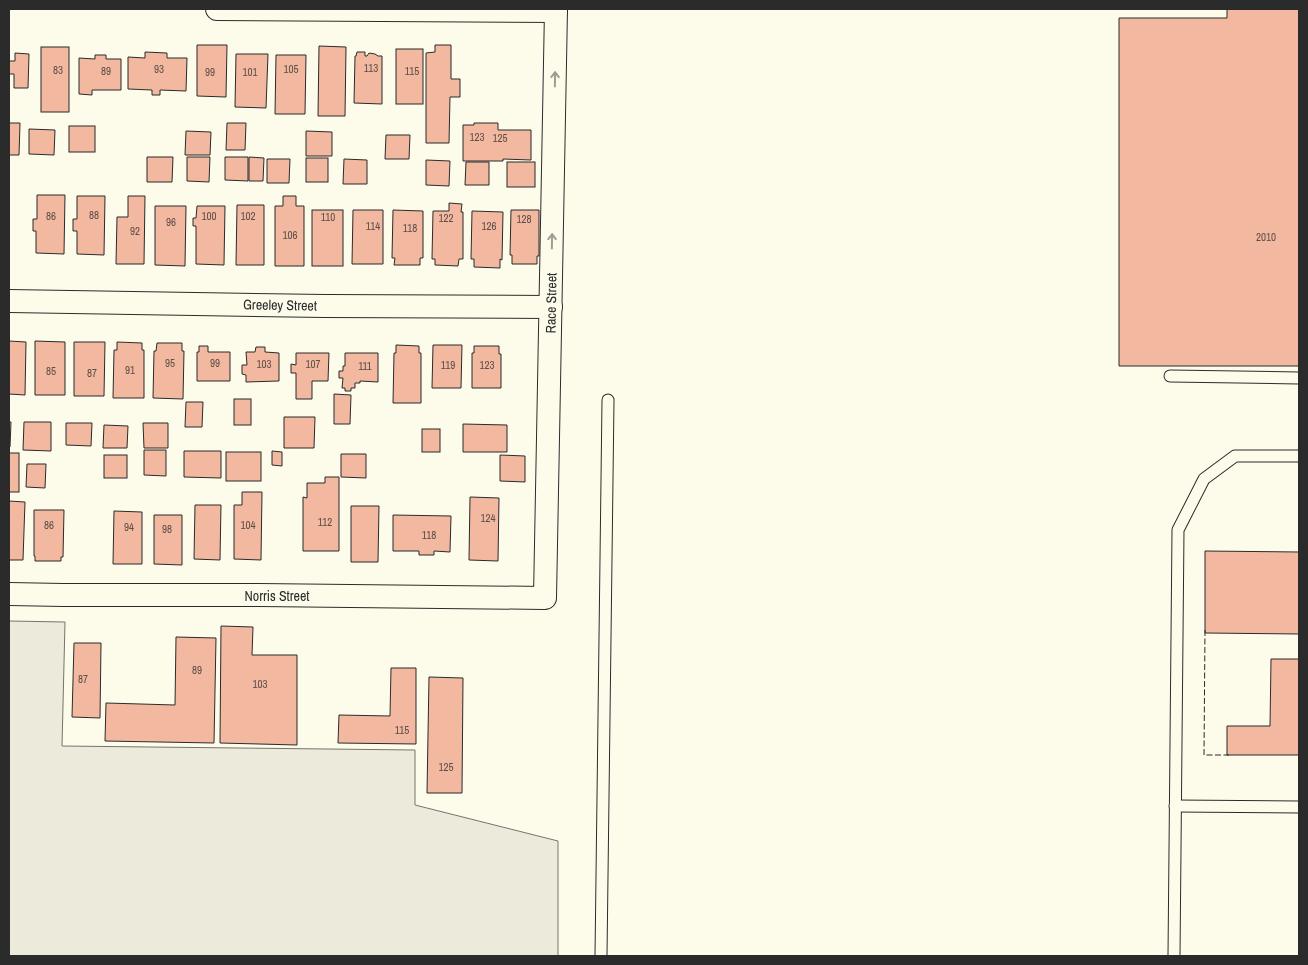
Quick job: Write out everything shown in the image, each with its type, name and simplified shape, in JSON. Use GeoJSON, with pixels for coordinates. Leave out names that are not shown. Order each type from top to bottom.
{"type":"FeatureCollection","features":[{"type":"Feature","properties":{"kind":"street"},"geometry":{"type":"LineString","coordinates":[[218,9],[556,10]]}},
{"type":"Feature","properties":{"kind":"street","name":"Race Street"},"geometry":{"type":"LineString","coordinates":[[545,598],[556,10]]}},
{"type":"Feature","properties":{"kind":"street","name":"Greeley Street"},"geometry":{"type":"LineString","coordinates":[[9,302],[551,307]]}},
{"type":"Feature","properties":{"kind":"street","name":"Norris Street"},"geometry":{"type":"LineString","coordinates":[[9,594],[545,598]]}},
{"type":"Feature","properties":{"kind":"lane"},"geometry":{"type":"LineString","coordinates":[[1170,376],[1299,378]]}},
{"type":"Feature","properties":{"kind":"lane"},"geometry":{"type":"LineString","coordinates":[[601,956],[608,400]]}},
{"type":"Feature","properties":{"kind":"lane"},"geometry":{"type":"LineString","coordinates":[[1174,956],[1178,530],[1204,479],[1235,456],[1299,456]]}},
{"type":"Feature","properties":{"kind":"lane"},"geometry":{"type":"LineString","coordinates":[[1175,806],[1299,807]]}},
{"type":"Feature","properties":{"kind":"shaded area"},"geometry":{"type":"Polygon","coordinates":[[[9,621],[65,622],[62,746],[415,750],[415,805],[558,841],[558,956],[9,956],[9,621]]]}},
{"type":"Feature","properties":{"kind":"building"},"geometry":{"type":"Polygon","coordinates":[[[1227,9],[1299,9],[1299,366],[1119,366],[1119,18],[1227,18],[1227,9]]]}},
{"type":"Feature","properties":{"kind":"building"},"geometry":{"type":"Polygon","coordinates":[[[197,45],[227,45],[226,97],[197,96],[197,45]]]}},
{"type":"Feature","properties":{"kind":"building"},"geometry":{"type":"Polygon","coordinates":[[[435,45],[451,45],[451,79],[460,79],[460,97],[450,97],[449,143],[426,143],[426,53],[435,52],[435,45]]]}},
{"type":"Feature","properties":{"kind":"building"},"geometry":{"type":"Polygon","coordinates":[[[319,46],[346,47],[345,116],[318,116],[319,46]]]}},
{"type":"Feature","properties":{"kind":"building"},"geometry":{"type":"Polygon","coordinates":[[[41,47],[69,47],[69,112],[41,112],[41,47]]]}},
{"type":"Feature","properties":{"kind":"building"},"geometry":{"type":"Polygon","coordinates":[[[396,49],[423,49],[423,104],[396,104],[396,49]]]}},
{"type":"Feature","properties":{"kind":"building"},"geometry":{"type":"Polygon","coordinates":[[[145,52],[167,53],[167,58],[187,58],[186,91],[160,90],[160,95],[152,95],[152,90],[128,89],[128,57],[145,58],[145,52]]]}},
{"type":"Feature","properties":{"kind":"building"},"geometry":{"type":"Polygon","coordinates":[[[357,52],[365,52],[365,56],[369,53],[382,56],[382,104],[354,103],[355,56],[357,52]]]}},
{"type":"Feature","properties":{"kind":"building"},"geometry":{"type":"Polygon","coordinates":[[[15,53],[29,54],[28,88],[14,88],[14,74],[9,74],[9,61],[15,61],[15,53]]]}},
{"type":"Feature","properties":{"kind":"building"},"geometry":{"type":"Polygon","coordinates":[[[236,54],[268,54],[266,108],[235,107],[236,54]]]}},
{"type":"Feature","properties":{"kind":"building"},"geometry":{"type":"Polygon","coordinates":[[[95,55],[106,55],[106,59],[121,59],[121,90],[92,90],[92,95],[79,94],[79,58],[95,59],[95,55]]]}},
{"type":"Feature","properties":{"kind":"building"},"geometry":{"type":"Polygon","coordinates":[[[276,55],[306,55],[305,114],[275,114],[276,55]]]}},
{"type":"Feature","properties":{"kind":"building"},"geometry":{"type":"Polygon","coordinates":[[[9,123],[20,123],[19,155],[9,155],[9,123]]]}},
{"type":"Feature","properties":{"kind":"building"},"geometry":{"type":"Polygon","coordinates":[[[227,123],[246,123],[245,150],[226,150],[227,123]]]}},
{"type":"Feature","properties":{"kind":"building"},"geometry":{"type":"Polygon","coordinates":[[[474,123],[498,123],[498,130],[531,130],[531,160],[463,161],[463,125],[474,125],[474,123]]]}},
{"type":"Feature","properties":{"kind":"building"},"geometry":{"type":"Polygon","coordinates":[[[69,126],[95,126],[95,152],[69,152],[69,126]]]}},
{"type":"Feature","properties":{"kind":"building"},"geometry":{"type":"Polygon","coordinates":[[[29,129],[55,130],[54,155],[29,154],[29,129]]]}},
{"type":"Feature","properties":{"kind":"building"},"geometry":{"type":"Polygon","coordinates":[[[186,131],[211,132],[210,155],[185,155],[186,131]]]}},
{"type":"Feature","properties":{"kind":"building"},"geometry":{"type":"Polygon","coordinates":[[[306,131],[332,132],[332,156],[306,156],[306,131]]]}},
{"type":"Feature","properties":{"kind":"building"},"geometry":{"type":"Polygon","coordinates":[[[386,135],[410,135],[409,159],[385,159],[386,135]]]}},
{"type":"Feature","properties":{"kind":"building"},"geometry":{"type":"Polygon","coordinates":[[[147,157],[173,157],[172,182],[147,182],[147,157]]]}},
{"type":"Feature","properties":{"kind":"building"},"geometry":{"type":"Polygon","coordinates":[[[187,157],[210,157],[209,182],[187,181],[187,157]]]}},
{"type":"Feature","properties":{"kind":"building"},"geometry":{"type":"Polygon","coordinates":[[[225,157],[248,157],[248,181],[225,180],[225,157]]]}},
{"type":"Feature","properties":{"kind":"building"},"geometry":{"type":"Polygon","coordinates":[[[249,157],[264,158],[263,181],[249,181],[249,157]]]}},
{"type":"Feature","properties":{"kind":"building"},"geometry":{"type":"Polygon","coordinates":[[[306,158],[328,158],[328,182],[306,182],[306,158]]]}},
{"type":"Feature","properties":{"kind":"building"},"geometry":{"type":"Polygon","coordinates":[[[267,159],[290,159],[289,183],[267,183],[267,159]]]}},
{"type":"Feature","properties":{"kind":"building"},"geometry":{"type":"Polygon","coordinates":[[[344,159],[367,160],[367,184],[343,184],[344,159]]]}},
{"type":"Feature","properties":{"kind":"building"},"geometry":{"type":"Polygon","coordinates":[[[426,160],[450,161],[449,186],[426,185],[426,160]]]}},
{"type":"Feature","properties":{"kind":"building"},"geometry":{"type":"Polygon","coordinates":[[[466,162],[489,162],[489,185],[465,185],[466,162]]]}},
{"type":"Feature","properties":{"kind":"building"},"geometry":{"type":"Polygon","coordinates":[[[507,162],[535,162],[535,187],[507,187],[507,162]]]}},
{"type":"Feature","properties":{"kind":"building"},"geometry":{"type":"Polygon","coordinates":[[[37,195],[65,195],[64,254],[36,253],[36,231],[33,231],[33,219],[37,219],[37,195]]]}},
{"type":"Feature","properties":{"kind":"building"},"geometry":{"type":"Polygon","coordinates":[[[77,196],[105,196],[104,255],[77,254],[77,231],[73,231],[73,219],[77,219],[77,196]]]}},
{"type":"Feature","properties":{"kind":"building"},"geometry":{"type":"Polygon","coordinates":[[[128,196],[145,196],[144,264],[116,264],[117,217],[128,217],[128,196]]]}},
{"type":"Feature","properties":{"kind":"building"},"geometry":{"type":"Polygon","coordinates":[[[283,196],[296,196],[296,206],[304,206],[304,266],[275,266],[275,206],[283,206],[283,196]]]}},
{"type":"Feature","properties":{"kind":"building"},"geometry":{"type":"Polygon","coordinates":[[[449,203],[462,204],[463,259],[459,259],[458,266],[435,265],[435,259],[432,259],[433,211],[449,211],[449,203]]]}},
{"type":"Feature","properties":{"kind":"building"},"geometry":{"type":"Polygon","coordinates":[[[237,205],[264,205],[264,265],[236,265],[237,205]]]}},
{"type":"Feature","properties":{"kind":"building"},"geometry":{"type":"Polygon","coordinates":[[[155,206],[186,206],[185,266],[155,265],[155,206]]]}},
{"type":"Feature","properties":{"kind":"building"},"geometry":{"type":"Polygon","coordinates":[[[197,206],[225,206],[224,265],[196,264],[196,226],[193,226],[193,218],[196,218],[197,206]]]}},
{"type":"Feature","properties":{"kind":"building"},"geometry":{"type":"Polygon","coordinates":[[[312,210],[343,210],[343,266],[312,266],[312,210]]]}},
{"type":"Feature","properties":{"kind":"building"},"geometry":{"type":"Polygon","coordinates":[[[353,210],[383,210],[383,264],[352,264],[353,210]]]}},
{"type":"Feature","properties":{"kind":"building"},"geometry":{"type":"Polygon","coordinates":[[[393,210],[423,211],[423,258],[420,258],[420,265],[394,265],[395,258],[392,258],[393,210]]]}},
{"type":"Feature","properties":{"kind":"building"},"geometry":{"type":"Polygon","coordinates":[[[511,210],[539,210],[539,256],[537,256],[537,264],[512,264],[512,255],[510,255],[511,210]]]}},
{"type":"Feature","properties":{"kind":"building"},"geometry":{"type":"Polygon","coordinates":[[[472,211],[503,212],[502,260],[500,259],[500,268],[474,267],[474,259],[471,259],[472,211]]]}},
{"type":"Feature","properties":{"kind":"building"},"geometry":{"type":"Polygon","coordinates":[[[9,341],[26,342],[25,395],[9,394],[9,341]]]}},
{"type":"Feature","properties":{"kind":"building"},"geometry":{"type":"Polygon","coordinates":[[[35,341],[65,342],[65,395],[35,395],[35,341]]]}},
{"type":"Feature","properties":{"kind":"building"},"geometry":{"type":"Polygon","coordinates":[[[74,342],[105,342],[104,396],[74,396],[74,342]]]}},
{"type":"Feature","properties":{"kind":"building"},"geometry":{"type":"Polygon","coordinates":[[[117,342],[142,343],[142,350],[144,350],[144,398],[113,398],[114,350],[117,350],[117,342]]]}},
{"type":"Feature","properties":{"kind":"building"},"geometry":{"type":"Polygon","coordinates":[[[157,343],[182,343],[182,351],[184,351],[183,399],[153,398],[154,351],[156,351],[157,343]]]}},
{"type":"Feature","properties":{"kind":"building"},"geometry":{"type":"Polygon","coordinates":[[[396,345],[419,346],[419,353],[421,353],[421,403],[393,403],[394,353],[396,353],[396,345]]]}},
{"type":"Feature","properties":{"kind":"building"},"geometry":{"type":"Polygon","coordinates":[[[433,345],[462,345],[461,388],[432,388],[433,345]]]}},
{"type":"Feature","properties":{"kind":"building"},"geometry":{"type":"Polygon","coordinates":[[[199,346],[208,346],[208,352],[230,352],[230,381],[197,381],[197,352],[199,352],[199,346]]]}},
{"type":"Feature","properties":{"kind":"building"},"geometry":{"type":"Polygon","coordinates":[[[474,346],[499,346],[499,354],[501,354],[501,388],[472,388],[472,353],[474,353],[474,346]]]}},
{"type":"Feature","properties":{"kind":"building"},"geometry":{"type":"Polygon","coordinates":[[[256,347],[265,347],[265,352],[279,353],[279,381],[246,382],[246,375],[242,374],[242,365],[247,365],[246,352],[255,352],[256,347]]]}},
{"type":"Feature","properties":{"kind":"building"},"geometry":{"type":"Polygon","coordinates":[[[296,353],[329,353],[328,381],[312,381],[312,399],[296,399],[296,373],[291,373],[291,364],[296,365],[296,353]]]}},
{"type":"Feature","properties":{"kind":"building"},"geometry":{"type":"Polygon","coordinates":[[[345,353],[378,353],[378,382],[360,381],[360,383],[355,383],[355,388],[351,388],[351,391],[345,391],[345,388],[342,388],[343,378],[339,378],[339,371],[343,371],[343,366],[345,366],[345,353]]]}},
{"type":"Feature","properties":{"kind":"building"},"geometry":{"type":"Polygon","coordinates":[[[334,394],[351,395],[350,424],[334,424],[334,394]]]}},
{"type":"Feature","properties":{"kind":"building"},"geometry":{"type":"Polygon","coordinates":[[[234,399],[251,399],[251,425],[234,425],[234,399]]]}},
{"type":"Feature","properties":{"kind":"building"},"geometry":{"type":"Polygon","coordinates":[[[186,402],[203,402],[202,427],[185,427],[186,402]]]}},
{"type":"Feature","properties":{"kind":"building"},"geometry":{"type":"Polygon","coordinates":[[[284,417],[315,417],[314,448],[284,448],[284,417]]]}},
{"type":"Feature","properties":{"kind":"building"},"geometry":{"type":"Polygon","coordinates":[[[9,422],[11,422],[10,447],[9,447],[9,422]]]}},
{"type":"Feature","properties":{"kind":"building"},"geometry":{"type":"Polygon","coordinates":[[[24,422],[51,422],[51,451],[23,450],[24,422]]]}},
{"type":"Feature","properties":{"kind":"building"},"geometry":{"type":"Polygon","coordinates":[[[66,423],[92,423],[91,446],[66,445],[66,423]]]}},
{"type":"Feature","properties":{"kind":"building"},"geometry":{"type":"Polygon","coordinates":[[[143,423],[168,423],[168,448],[144,448],[143,423]]]}},
{"type":"Feature","properties":{"kind":"building"},"geometry":{"type":"Polygon","coordinates":[[[463,424],[507,425],[507,452],[463,452],[463,424]]]}},
{"type":"Feature","properties":{"kind":"building"},"geometry":{"type":"Polygon","coordinates":[[[104,425],[128,426],[127,448],[103,448],[104,425]]]}},
{"type":"Feature","properties":{"kind":"building"},"geometry":{"type":"Polygon","coordinates":[[[422,429],[440,429],[440,452],[422,452],[422,429]]]}},
{"type":"Feature","properties":{"kind":"building"},"geometry":{"type":"Polygon","coordinates":[[[144,450],[166,450],[166,476],[144,475],[144,450]]]}},
{"type":"Feature","properties":{"kind":"building"},"geometry":{"type":"Polygon","coordinates":[[[184,451],[221,451],[221,478],[184,477],[184,451]]]}},
{"type":"Feature","properties":{"kind":"building"},"geometry":{"type":"Polygon","coordinates":[[[272,451],[282,452],[282,466],[272,465],[272,451]]]}},
{"type":"Feature","properties":{"kind":"building"},"geometry":{"type":"Polygon","coordinates":[[[226,452],[261,452],[261,481],[226,481],[226,452]]]}},
{"type":"Feature","properties":{"kind":"building"},"geometry":{"type":"Polygon","coordinates":[[[9,453],[19,453],[19,492],[9,492],[9,453]]]}},
{"type":"Feature","properties":{"kind":"building"},"geometry":{"type":"Polygon","coordinates":[[[341,454],[366,454],[366,478],[341,477],[341,454]]]}},
{"type":"Feature","properties":{"kind":"building"},"geometry":{"type":"Polygon","coordinates":[[[104,455],[127,455],[127,478],[104,478],[104,455]]]}},
{"type":"Feature","properties":{"kind":"building"},"geometry":{"type":"Polygon","coordinates":[[[500,455],[525,456],[525,482],[500,481],[500,455]]]}},
{"type":"Feature","properties":{"kind":"building"},"geometry":{"type":"Polygon","coordinates":[[[27,464],[46,464],[45,488],[26,487],[27,464]]]}},
{"type":"Feature","properties":{"kind":"building"},"geometry":{"type":"Polygon","coordinates":[[[325,477],[339,477],[339,551],[303,551],[303,497],[307,498],[307,483],[325,483],[325,477]]]}},
{"type":"Feature","properties":{"kind":"building"},"geometry":{"type":"Polygon","coordinates":[[[242,492],[262,492],[261,560],[234,559],[234,505],[242,505],[242,492]]]}},
{"type":"Feature","properties":{"kind":"building"},"geometry":{"type":"Polygon","coordinates":[[[470,497],[499,498],[498,561],[469,560],[470,497]]]}},
{"type":"Feature","properties":{"kind":"building"},"geometry":{"type":"Polygon","coordinates":[[[9,501],[25,502],[23,560],[9,560],[9,501]]]}},
{"type":"Feature","properties":{"kind":"building"},"geometry":{"type":"Polygon","coordinates":[[[195,505],[221,505],[220,560],[194,559],[195,505]]]}},
{"type":"Feature","properties":{"kind":"building"},"geometry":{"type":"Polygon","coordinates":[[[351,506],[379,506],[378,562],[351,562],[351,506]]]}},
{"type":"Feature","properties":{"kind":"building"},"geometry":{"type":"Polygon","coordinates":[[[34,510],[64,510],[63,557],[61,557],[61,561],[35,561],[34,510]]]}},
{"type":"Feature","properties":{"kind":"building"},"geometry":{"type":"Polygon","coordinates":[[[114,511],[142,512],[142,564],[113,564],[114,511]]]}},
{"type":"Feature","properties":{"kind":"building"},"geometry":{"type":"Polygon","coordinates":[[[154,515],[182,515],[182,565],[154,564],[154,515]]]}},
{"type":"Feature","properties":{"kind":"building"},"geometry":{"type":"Polygon","coordinates":[[[393,515],[451,516],[450,552],[434,551],[434,555],[419,555],[419,551],[393,551],[393,515]]]}},
{"type":"Feature","properties":{"kind":"building"},"geometry":{"type":"Polygon","coordinates":[[[1205,551],[1299,552],[1299,634],[1205,633],[1205,551]]]}},
{"type":"Feature","properties":{"kind":"building"},"geometry":{"type":"Polygon","coordinates":[[[221,626],[253,627],[252,655],[297,655],[297,745],[220,743],[221,626]]]}},
{"type":"Feature","properties":{"kind":"building"},"geometry":{"type":"Polygon","coordinates":[[[176,637],[216,638],[214,743],[105,741],[106,703],[175,705],[176,637]]]}},
{"type":"Feature","properties":{"kind":"building"},"geometry":{"type":"Polygon","coordinates":[[[74,643],[101,643],[100,718],[72,717],[74,643]]]}},
{"type":"Feature","properties":{"kind":"building"},"geometry":{"type":"Polygon","coordinates":[[[1271,659],[1299,659],[1299,755],[1227,755],[1227,726],[1270,726],[1271,659]]]}},
{"type":"Feature","properties":{"kind":"building"},"geometry":{"type":"Polygon","coordinates":[[[391,668],[416,668],[416,744],[338,743],[339,715],[390,716],[391,668]]]}},
{"type":"Feature","properties":{"kind":"building"},"geometry":{"type":"Polygon","coordinates":[[[429,677],[463,678],[462,793],[427,793],[429,677]]]}},
{"type":"Feature","properties":{"kind":"fence"},"geometry":{"type":"LineString","coordinates":[[1205,630],[1204,755],[1229,755]]}}]}
